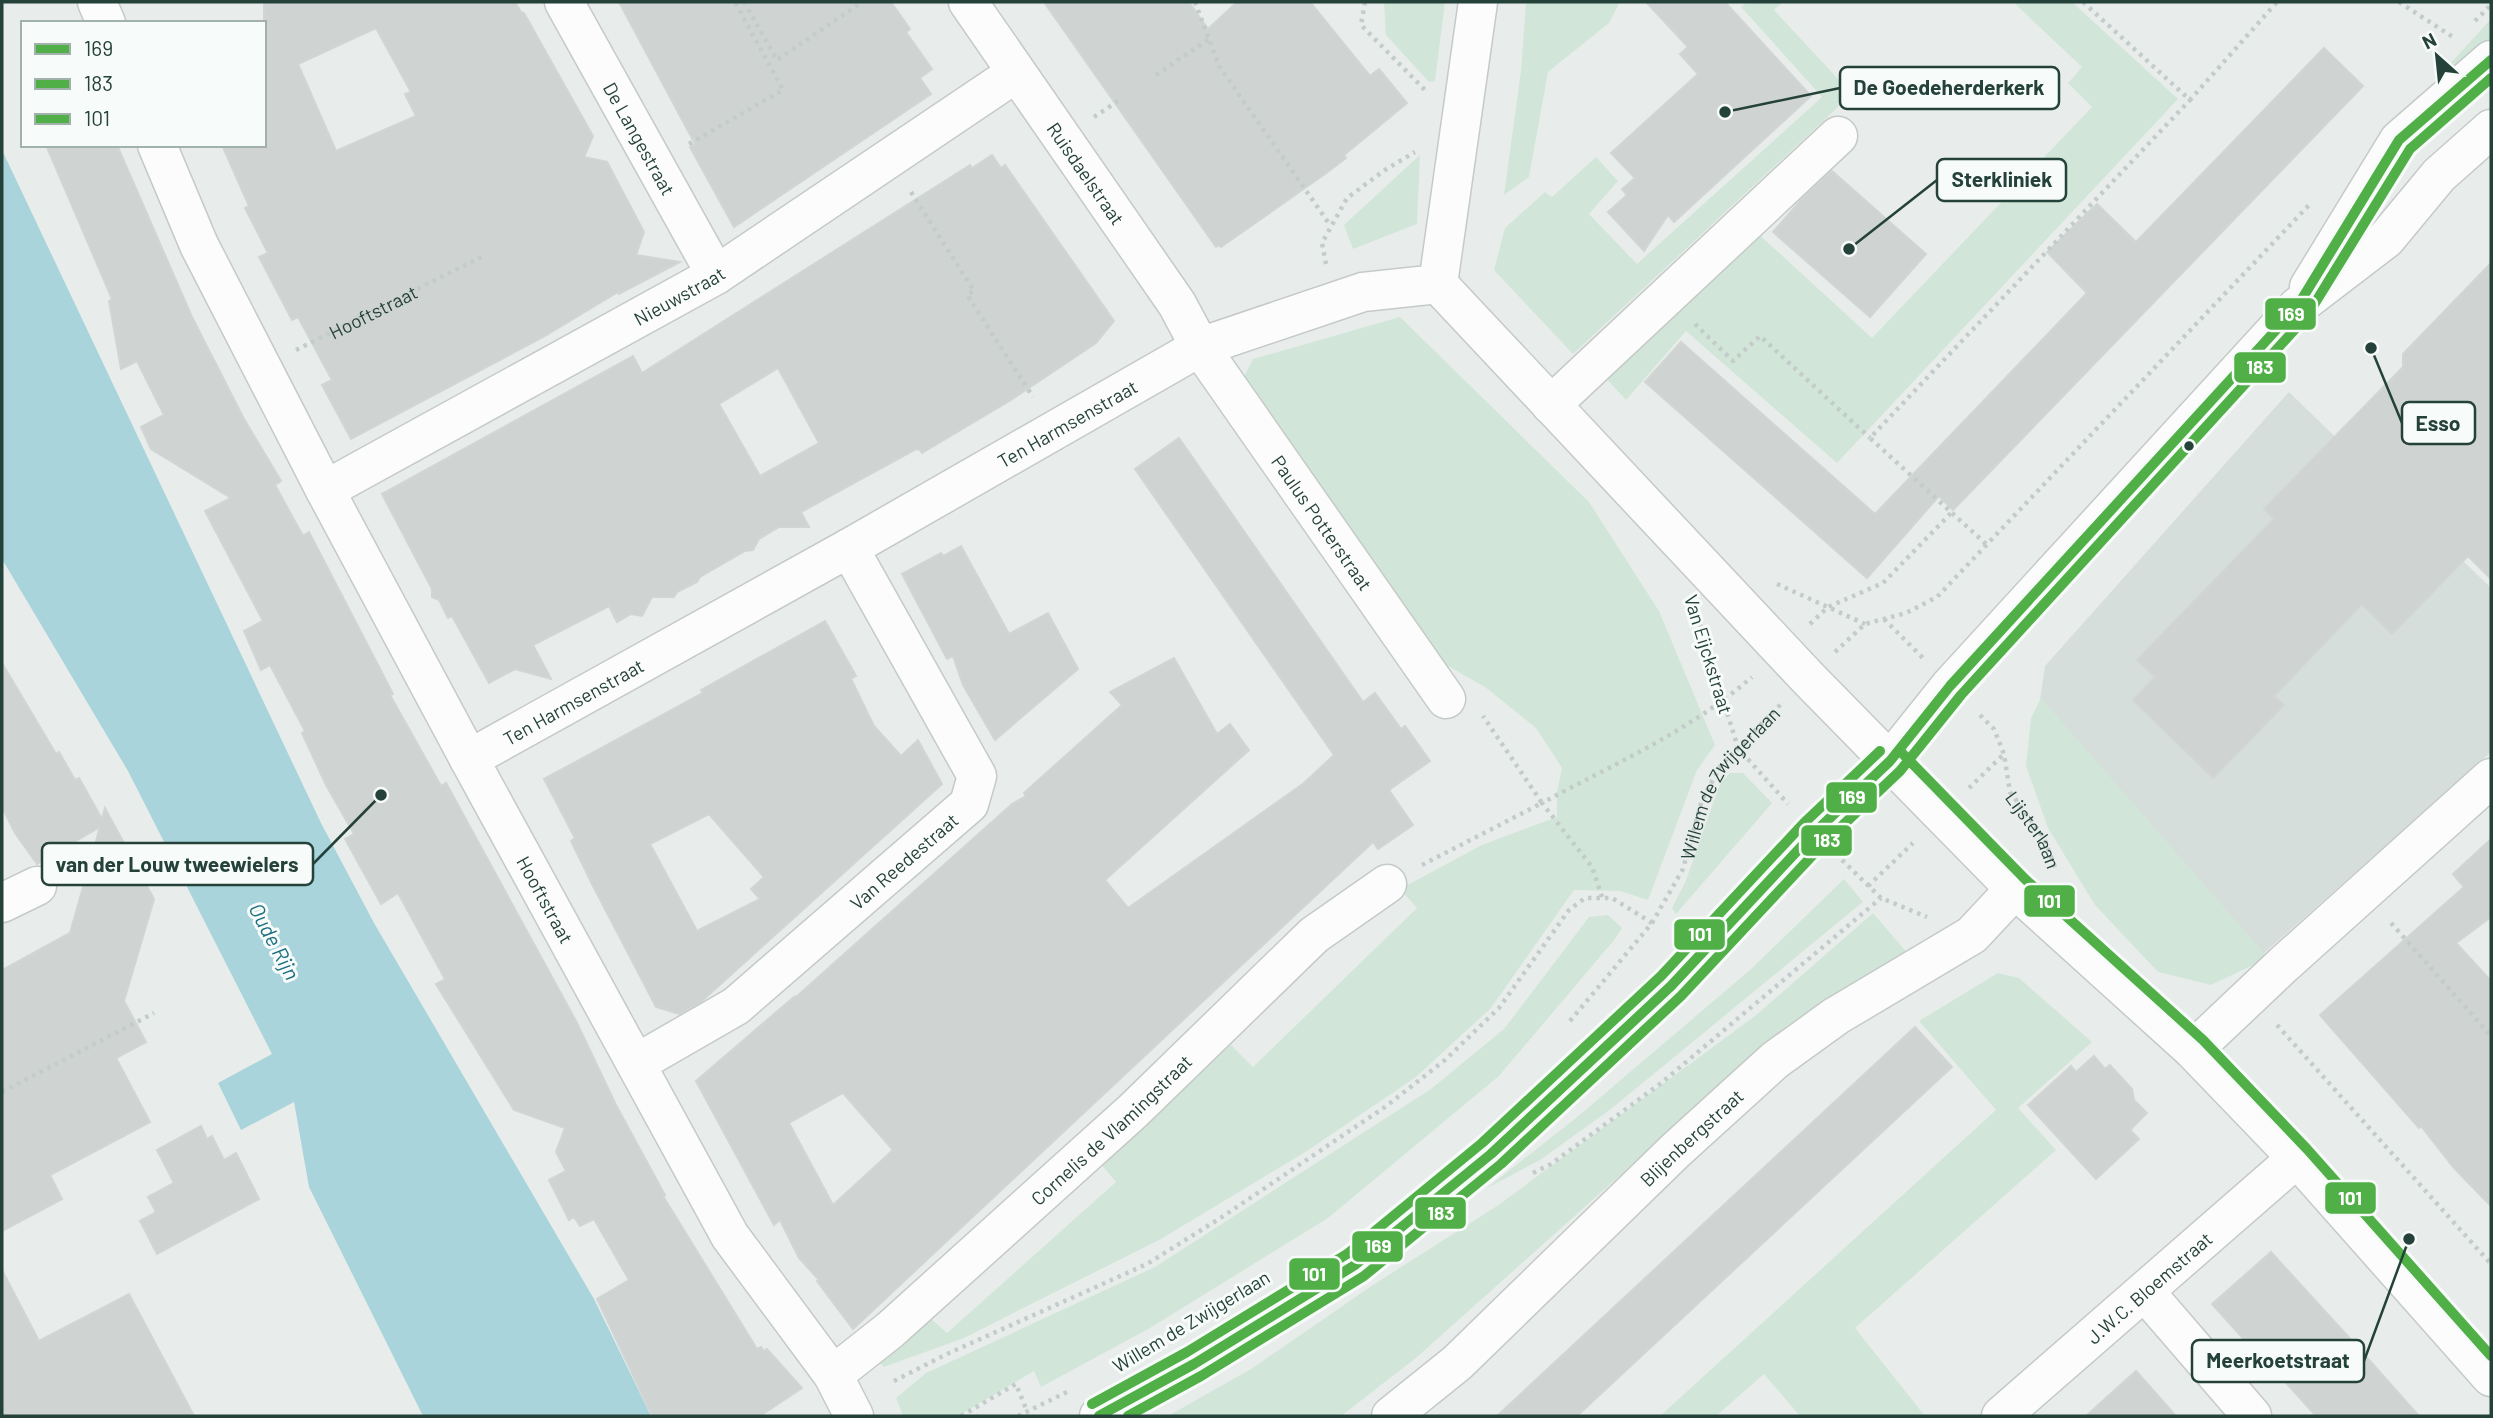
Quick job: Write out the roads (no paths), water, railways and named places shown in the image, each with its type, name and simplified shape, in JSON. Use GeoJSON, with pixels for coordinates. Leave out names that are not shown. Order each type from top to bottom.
{"type":"FeatureCollection","features":[{"type":"Feature","properties":{"kind":"street"},"geometry":{"type":"LineString","coordinates":[[97,2],[105,21]]}},
{"type":"Feature","properties":{"kind":"street","name":"De Langestraat"},"geometry":{"type":"LineString","coordinates":[[564,2],[716,275]]}},
{"type":"Feature","properties":{"kind":"street","name":"Ruisdaelstraat"},"geometry":{"type":"LineString","coordinates":[[968,2],[1177,304],[1200,347]]}},
{"type":"Feature","properties":{"kind":"street"},"geometry":{"type":"LineString","coordinates":[[1438,284],[1478,2]]}},
{"type":"Feature","properties":{"kind":"street","name":"Willem de Zwijgerlaan"},"geometry":{"type":"LineString","coordinates":[[2297,307],[2399,140],[2491,60]]}},
{"type":"Feature","properties":{"kind":"street","name":"Nieuwstraat"},"geometry":{"type":"LineString","coordinates":[[325,490],[716,275],[1016,73]]}},
{"type":"Feature","properties":{"kind":"street","name":"Willem de Zwijgerlaan"},"geometry":{"type":"LineString","coordinates":[[1100,1416],[1194,1364],[1355,1265],[1491,1154],[1671,986],[1814,833],[1890,761],[1950,686],[2297,307],[2386,239],[2439,175],[2491,129]]}},
{"type":"Feature","properties":{"kind":"street"},"geometry":{"type":"LineString","coordinates":[[1551,405],[1838,136]]}},
{"type":"Feature","properties":{"kind":"street","name":"Hooftstraat"},"geometry":{"type":"LineString","coordinates":[[158,147],[199,245],[325,490],[730,1236],[845,1399]]}},
{"type":"Feature","properties":{"kind":"street","name":"Ten Harmsenstraat"},"geometry":{"type":"LineString","coordinates":[[469,759],[849,548],[1200,347],[1363,292],[1438,284]]}},
{"type":"Feature","properties":{"kind":"street","name":"Van Eijckstraat"},"geometry":{"type":"LineString","coordinates":[[1438,284],[1794,664],[1890,761]]}},
{"type":"Feature","properties":{"kind":"street","name":"Paulus Potterstraat"},"geometry":{"type":"LineString","coordinates":[[1200,347],[1446,699]]}},
{"type":"Feature","properties":{"kind":"street","name":"Van Reedestraat"},"geometry":{"type":"LineString","coordinates":[[637,1063],[736,1006],[968,804],[977,776],[849,548]]}},
{"type":"Feature","properties":{"kind":"street"},"geometry":{"type":"LineString","coordinates":[[1890,761],[2015,889],[2193,1050],[2297,1158],[2491,1377]]}},
{"type":"Feature","properties":{"kind":"street"},"geometry":{"type":"LineString","coordinates":[[2193,1050],[2491,778]]}},
{"type":"Feature","properties":{"kind":"street","name":"Cornelis de Vlamingstraat"},"geometry":{"type":"LineString","coordinates":[[845,1399],[890,1330],[1123,1120],[1314,935],[1387,884]]}},
{"type":"Feature","properties":{"kind":"street"},"geometry":{"type":"LineString","coordinates":[[2,903],[37,887]]}},
{"type":"Feature","properties":{"kind":"street","name":"Blijenbergstraat"},"geometry":{"type":"LineString","coordinates":[[1391,1416],[1457,1363],[1676,1150],[1775,1060],[1836,1016],[1972,935],[2015,889]]}},
{"type":"Feature","properties":{"kind":"street","name":"J.W.C. Bloemstraat"},"geometry":{"type":"LineString","coordinates":[[2001,1416],[2297,1158]]}},
{"type":"Feature","properties":{"kind":"street"},"geometry":{"type":"LineString","coordinates":[[2145,1292],[2252,1416]]}},
{"type":"Feature","properties":{"kind":"water","name":"Oude Rijn"},"geometry":{"type":"Polygon","coordinates":[[[2,150],[321,823],[374,923],[594,1299],[651,1416],[423,1416],[309,1187],[294,1102],[241,1130],[218,1083],[272,1054],[128,771],[2,559],[2,150]]]}},
{"type":"Feature","properties":{"kind":"place","name":"De Goedeherderkerk"},"geometry":{"type":"Point","coordinates":[1725,112]}},
{"type":"Feature","properties":{"kind":"place","name":"Sterkliniek"},"geometry":{"type":"Point","coordinates":[1849,249]}},
{"type":"Feature","properties":{"kind":"place","name":"Esso"},"geometry":{"type":"Point","coordinates":[2371,348]}},
{"type":"Feature","properties":{"kind":"place","name":"van der Louw tweewielers"},"geometry":{"type":"Point","coordinates":[381,795]}},
{"type":"Feature","properties":{"kind":"place","name":"Meerkoetstraat"},"geometry":{"type":"Point","coordinates":[2409,1239]}}]}
